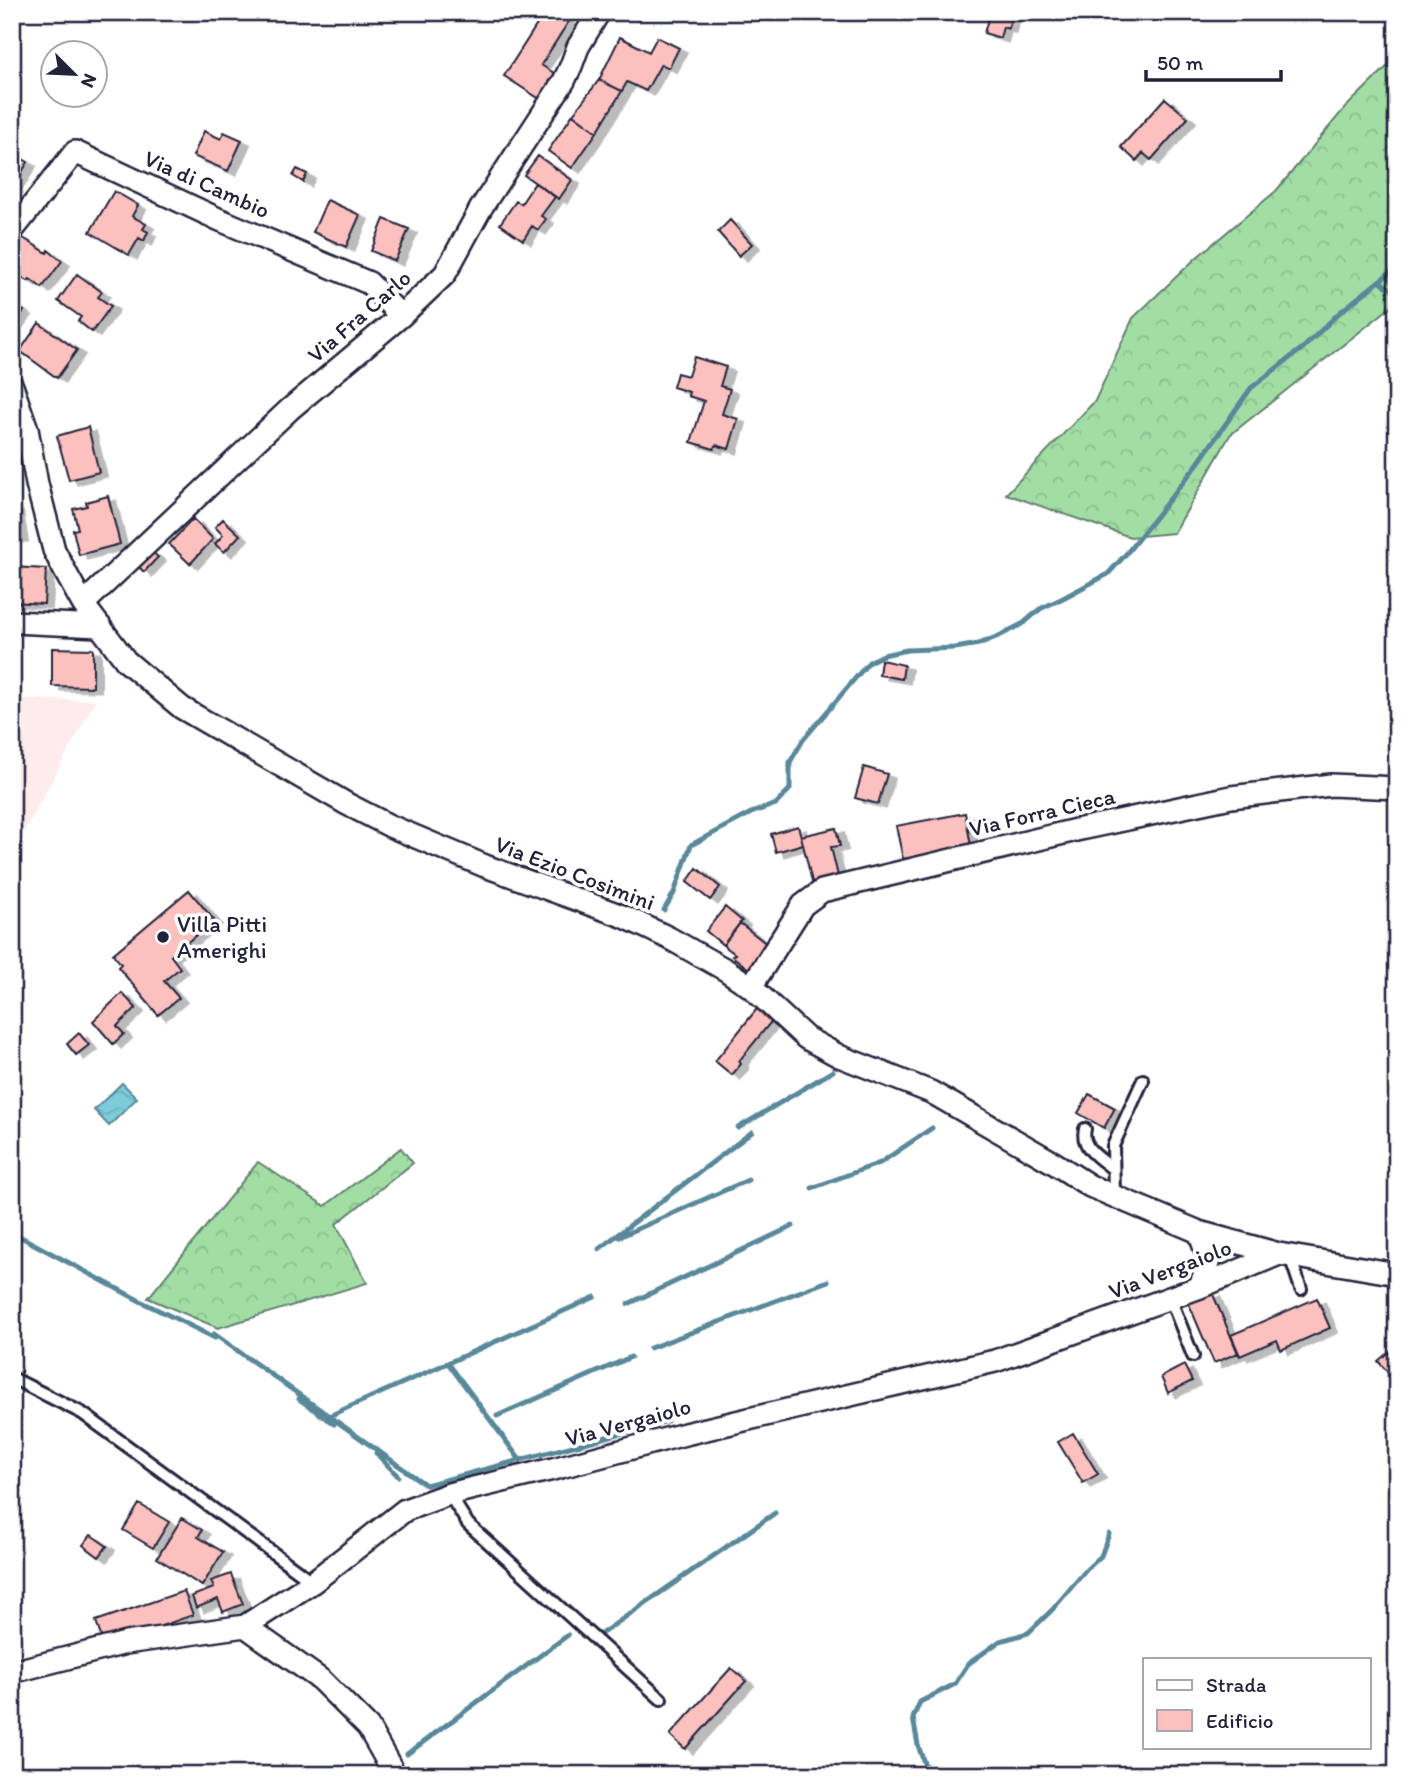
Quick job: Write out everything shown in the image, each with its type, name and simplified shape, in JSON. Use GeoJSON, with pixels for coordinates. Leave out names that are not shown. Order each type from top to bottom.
{"type":"FeatureCollection","features":[{"type":"Feature","properties":{"kind":"street","name":"Via Fra Carlo"},"geometry":{"type":"LineString","coordinates":[[83,604],[290,409],[401,316],[445,274],[481,208],[564,81],[578,47],[599,12]]}},
{"type":"Feature","properties":{"kind":"street","name":"Via di Cambio"},"geometry":{"type":"LineString","coordinates":[[12,231],[75,152],[218,219],[369,283],[401,316]]}},
{"type":"Feature","properties":{"kind":"street","name":"Via Ezio Cosimini"},"geometry":{"type":"LineString","coordinates":[[12,386],[27,429],[37,484],[54,550],[83,604],[126,661],[182,708],[390,827],[485,866],[625,916],[669,938],[751,987],[806,1038],[839,1056],[931,1092],[1090,1186],[1199,1232],[1284,1255],[1397,1274]]}},
{"type":"Feature","properties":{"kind":"street"},"geometry":{"type":"LineString","coordinates":[[12,622],[100,626]]}},
{"type":"Feature","properties":{"kind":"street","name":"Via Forra Cieca"},"geometry":{"type":"LineString","coordinates":[[751,987],[803,905],[822,891],[1076,830],[1231,797],[1331,785],[1397,788]]}},
{"type":"Feature","properties":{"kind":"street"},"geometry":{"type":"LineString","coordinates":[[1199,1232],[1209,1260],[1200,1287]]}},
{"type":"Feature","properties":{"kind":"street","name":"Via Vergaiolo"},"geometry":{"type":"LineString","coordinates":[[12,1672],[126,1643],[245,1626],[313,1582],[405,1510],[449,1494],[684,1434],[995,1361],[1284,1255]]}},
{"type":"Feature","properties":{"kind":"street"},"geometry":{"type":"LineString","coordinates":[[245,1626],[321,1680],[368,1727],[395,1775]]}},
{"type":"Feature","properties":{"kind":"lane"},"geometry":{"type":"LineString","coordinates":[[1114,1196],[1113,1146],[1143,1080]]}},
{"type":"Feature","properties":{"kind":"lane"},"geometry":{"type":"LineString","coordinates":[[1085,1129],[1083,1136],[1086,1145],[1113,1169]]}},
{"type":"Feature","properties":{"kind":"lane"},"geometry":{"type":"LineString","coordinates":[[1284,1255],[1301,1289]]}},
{"type":"Feature","properties":{"kind":"lane"},"geometry":{"type":"LineString","coordinates":[[1170,1298],[1193,1356]]}},
{"type":"Feature","properties":{"kind":"lane"},"geometry":{"type":"LineString","coordinates":[[12,1378],[82,1413],[313,1582]]}},
{"type":"Feature","properties":{"kind":"lane"},"geometry":{"type":"LineString","coordinates":[[449,1494],[468,1524],[661,1699]]}},
{"type":"Feature","properties":{"kind":"shaded area"},"geometry":{"type":"Polygon","coordinates":[[[12,699],[96,700],[12,854],[12,699]]]}},
{"type":"Feature","properties":{"kind":"green space"},"geometry":{"type":"Polygon","coordinates":[[[1397,57],[1397,302],[1230,435],[1174,533],[1130,537],[1006,494],[1095,401],[1133,318],[1196,258],[1276,191],[1344,109],[1397,57]]]}},
{"type":"Feature","properties":{"kind":"green space"},"geometry":{"type":"Polygon","coordinates":[[[401,1148],[413,1163],[336,1224],[367,1283],[218,1328],[148,1298],[258,1162],[325,1206],[401,1148]]]}},
{"type":"Feature","properties":{"kind":"water"},"geometry":{"type":"Polygon","coordinates":[[[122,1083],[137,1098],[109,1126],[94,1110],[122,1083]]]}},
{"type":"Feature","properties":{"kind":"building"},"geometry":{"type":"Polygon","coordinates":[[[545,12],[554,12],[569,21],[541,65],[559,76],[543,101],[504,76],[545,12]]]}},
{"type":"Feature","properties":{"kind":"building"},"geometry":{"type":"Polygon","coordinates":[[[990,12],[1013,12],[1008,29],[1003,27],[1000,38],[984,33],[990,12]]]}},
{"type":"Feature","properties":{"kind":"building"},"geometry":{"type":"Polygon","coordinates":[[[620,37],[649,52],[657,37],[679,48],[669,68],[661,64],[646,91],[627,82],[622,91],[599,80],[620,37]]]}},
{"type":"Feature","properties":{"kind":"building"},"geometry":{"type":"Polygon","coordinates":[[[599,80],[622,91],[597,132],[573,114],[599,80]]]}},
{"type":"Feature","properties":{"kind":"building"},"geometry":{"type":"Polygon","coordinates":[[[1165,98],[1188,118],[1151,160],[1143,153],[1136,161],[1121,147],[1165,98]]]}},
{"type":"Feature","properties":{"kind":"building"},"geometry":{"type":"Polygon","coordinates":[[[573,114],[597,132],[572,168],[548,151],[573,114]]]}},
{"type":"Feature","properties":{"kind":"building"},"geometry":{"type":"Polygon","coordinates":[[[204,131],[221,139],[224,132],[242,140],[228,171],[193,156],[204,131]]]}},
{"type":"Feature","properties":{"kind":"building"},"geometry":{"type":"Polygon","coordinates":[[[12,153],[28,162],[12,188],[12,153]]]}},
{"type":"Feature","properties":{"kind":"building"},"geometry":{"type":"Polygon","coordinates":[[[538,156],[572,180],[559,199],[524,175],[538,156]]]}},
{"type":"Feature","properties":{"kind":"building"},"geometry":{"type":"Polygon","coordinates":[[[297,169],[307,174],[303,182],[293,176],[297,169]]]}},
{"type":"Feature","properties":{"kind":"building"},"geometry":{"type":"Polygon","coordinates":[[[535,183],[555,197],[541,216],[546,219],[538,230],[532,226],[523,240],[500,224],[516,201],[521,204],[535,183]]]}},
{"type":"Feature","properties":{"kind":"building"},"geometry":{"type":"Polygon","coordinates":[[[114,191],[138,205],[132,216],[146,224],[143,229],[148,232],[144,241],[139,238],[129,255],[90,232],[114,191]]]}},
{"type":"Feature","properties":{"kind":"building"},"geometry":{"type":"Polygon","coordinates":[[[327,200],[360,215],[346,247],[313,232],[327,200]]]}},
{"type":"Feature","properties":{"kind":"building"},"geometry":{"type":"Polygon","coordinates":[[[384,219],[409,229],[395,261],[371,251],[384,219]]]}},
{"type":"Feature","properties":{"kind":"building"},"geometry":{"type":"Polygon","coordinates":[[[730,220],[752,244],[739,256],[718,232],[730,220]]]}},
{"type":"Feature","properties":{"kind":"building"},"geometry":{"type":"Polygon","coordinates":[[[20,236],[47,253],[48,250],[62,261],[42,288],[30,279],[28,281],[12,272],[12,248],[20,236]]]}},
{"type":"Feature","properties":{"kind":"building"},"geometry":{"type":"Polygon","coordinates":[[[77,274],[102,292],[98,297],[111,306],[92,332],[78,321],[81,317],[58,301],[77,274]]]}},
{"type":"Feature","properties":{"kind":"building"},"geometry":{"type":"Polygon","coordinates":[[[12,303],[24,311],[12,326],[12,303]]]}},
{"type":"Feature","properties":{"kind":"building"},"geometry":{"type":"Polygon","coordinates":[[[39,323],[77,350],[57,378],[20,351],[39,323]]]}},
{"type":"Feature","properties":{"kind":"building"},"geometry":{"type":"Polygon","coordinates":[[[694,357],[726,367],[720,386],[730,389],[722,414],[738,419],[729,449],[716,445],[714,449],[691,442],[704,401],[673,387],[677,373],[688,376],[694,357]]]}},
{"type":"Feature","properties":{"kind":"building"},"geometry":{"type":"Polygon","coordinates":[[[88,427],[99,472],[69,480],[57,436],[88,427]]]}},
{"type":"Feature","properties":{"kind":"building"},"geometry":{"type":"Polygon","coordinates":[[[108,496],[120,544],[79,555],[73,530],[78,529],[73,509],[108,496]]]}},
{"type":"Feature","properties":{"kind":"building"},"geometry":{"type":"Polygon","coordinates":[[[15,507],[20,537],[12,538],[12,508],[15,507]]]}},
{"type":"Feature","properties":{"kind":"building"},"geometry":{"type":"Polygon","coordinates":[[[193,519],[213,539],[190,564],[169,544],[193,519]]]}},
{"type":"Feature","properties":{"kind":"building"},"geometry":{"type":"Polygon","coordinates":[[[223,519],[240,535],[224,552],[215,544],[223,535],[215,527],[223,519]]]}},
{"type":"Feature","properties":{"kind":"building"},"geometry":{"type":"Polygon","coordinates":[[[152,552],[158,557],[144,572],[138,566],[152,552]]]}},
{"type":"Feature","properties":{"kind":"building"},"geometry":{"type":"Polygon","coordinates":[[[12,567],[46,569],[44,604],[12,602],[12,567]]]}},
{"type":"Feature","properties":{"kind":"building"},"geometry":{"type":"Polygon","coordinates":[[[52,648],[93,649],[93,687],[52,686],[52,648]]]}},
{"type":"Feature","properties":{"kind":"building"},"geometry":{"type":"Polygon","coordinates":[[[881,660],[904,665],[902,679],[879,675],[881,660]]]}},
{"type":"Feature","properties":{"kind":"building"},"geometry":{"type":"Polygon","coordinates":[[[864,767],[887,774],[878,804],[855,798],[864,767]]]}},
{"type":"Feature","properties":{"kind":"building"},"geometry":{"type":"Polygon","coordinates":[[[965,813],[971,846],[903,859],[896,826],[965,813]]]}},
{"type":"Feature","properties":{"kind":"building"},"geometry":{"type":"Polygon","coordinates":[[[798,826],[803,844],[776,852],[771,834],[798,826]]]}},
{"type":"Feature","properties":{"kind":"building"},"geometry":{"type":"Polygon","coordinates":[[[836,828],[840,846],[831,847],[838,876],[812,882],[801,836],[836,828]]]}},
{"type":"Feature","properties":{"kind":"building"},"geometry":{"type":"Polygon","coordinates":[[[697,868],[720,887],[710,900],[687,882],[697,868]]]}},
{"type":"Feature","properties":{"kind":"building","name":"Villa Pitti Amerighi"},"geometry":{"type":"Polygon","coordinates":[[[189,890],[214,920],[171,956],[180,968],[164,981],[179,998],[158,1015],[118,967],[121,964],[113,954],[189,890]]]}},
{"type":"Feature","properties":{"kind":"building"},"geometry":{"type":"Polygon","coordinates":[[[725,907],[742,921],[723,945],[706,931],[725,907]]]}},
{"type":"Feature","properties":{"kind":"building"},"geometry":{"type":"Polygon","coordinates":[[[740,923],[768,945],[749,969],[723,945],[740,923]]]}},
{"type":"Feature","properties":{"kind":"building"},"geometry":{"type":"Polygon","coordinates":[[[122,993],[136,1008],[117,1026],[124,1034],[113,1044],[93,1021],[122,993]]]}},
{"type":"Feature","properties":{"kind":"building"},"geometry":{"type":"Polygon","coordinates":[[[760,1005],[775,1017],[739,1061],[741,1064],[732,1075],[715,1061],[760,1005]]]}},
{"type":"Feature","properties":{"kind":"building"},"geometry":{"type":"Polygon","coordinates":[[[79,1033],[89,1045],[76,1055],[67,1044],[79,1033]]]}},
{"type":"Feature","properties":{"kind":"building"},"geometry":{"type":"Polygon","coordinates":[[[1089,1094],[1115,1108],[1104,1128],[1078,1113],[1089,1094]]]}},
{"type":"Feature","properties":{"kind":"building"},"geometry":{"type":"Polygon","coordinates":[[[1212,1292],[1238,1353],[1214,1363],[1188,1302],[1212,1292]]]}},
{"type":"Feature","properties":{"kind":"building"},"geometry":{"type":"Polygon","coordinates":[[[1317,1298],[1330,1328],[1281,1350],[1277,1340],[1240,1356],[1231,1335],[1317,1298]]]}},
{"type":"Feature","properties":{"kind":"building"},"geometry":{"type":"Polygon","coordinates":[[[1397,1345],[1397,1383],[1378,1361],[1397,1345]]]}},
{"type":"Feature","properties":{"kind":"building"},"geometry":{"type":"Polygon","coordinates":[[[1184,1365],[1192,1381],[1168,1393],[1161,1377],[1184,1365]]]}},
{"type":"Feature","properties":{"kind":"building"},"geometry":{"type":"Polygon","coordinates":[[[1073,1433],[1098,1474],[1083,1483],[1058,1442],[1073,1433]]]}},
{"type":"Feature","properties":{"kind":"building"},"geometry":{"type":"Polygon","coordinates":[[[139,1504],[169,1522],[153,1548],[123,1530],[139,1504]]]}},
{"type":"Feature","properties":{"kind":"building"},"geometry":{"type":"Polygon","coordinates":[[[182,1518],[202,1530],[198,1537],[223,1552],[202,1586],[157,1558],[182,1518]]]}},
{"type":"Feature","properties":{"kind":"building"},"geometry":{"type":"Polygon","coordinates":[[[91,1535],[107,1546],[99,1557],[83,1545],[91,1535]]]}},
{"type":"Feature","properties":{"kind":"building"},"geometry":{"type":"Polygon","coordinates":[[[231,1574],[243,1604],[223,1612],[218,1599],[196,1608],[192,1596],[214,1588],[211,1581],[231,1574]]]}},
{"type":"Feature","properties":{"kind":"building"},"geometry":{"type":"Polygon","coordinates":[[[184,1591],[193,1615],[104,1646],[96,1621],[184,1591]]]}},
{"type":"Feature","properties":{"kind":"building"},"geometry":{"type":"Polygon","coordinates":[[[731,1668],[746,1681],[685,1749],[670,1735],[731,1668]]]}},
{"type":"Feature","properties":{"kind":"waterway"},"geometry":{"type":"LineString","coordinates":[[664,910],[674,893],[691,845],[751,813],[776,804],[790,789],[790,762],[803,740],[869,662],[883,655],[907,650],[979,644],[1024,623],[1040,609],[1108,574],[1196,466],[1251,388],[1304,347],[1339,313],[1397,267]]}},
{"type":"Feature","properties":{"kind":"waterway"},"geometry":{"type":"LineString","coordinates":[[1379,281],[1397,293]]}},
{"type":"Feature","properties":{"kind":"waterway"},"geometry":{"type":"LineString","coordinates":[[738,1128],[833,1071]]}},
{"type":"Feature","properties":{"kind":"waterway"},"geometry":{"type":"LineString","coordinates":[[812,1188],[880,1163],[932,1128]]}},
{"type":"Feature","properties":{"kind":"waterway"},"geometry":{"type":"LineString","coordinates":[[599,1249],[752,1132]]}},
{"type":"Feature","properties":{"kind":"waterway"},"geometry":{"type":"LineString","coordinates":[[619,1237],[748,1180]]}},
{"type":"Feature","properties":{"kind":"waterway"},"geometry":{"type":"LineString","coordinates":[[628,1304],[793,1226]]}},
{"type":"Feature","properties":{"kind":"waterway"},"geometry":{"type":"LineString","coordinates":[[12,1230],[142,1302],[215,1338]]}},
{"type":"Feature","properties":{"kind":"waterway"},"geometry":{"type":"LineString","coordinates":[[650,1348],[828,1281]]}},
{"type":"Feature","properties":{"kind":"waterway"},"geometry":{"type":"LineString","coordinates":[[329,1416],[595,1297]]}},
{"type":"Feature","properties":{"kind":"waterway"},"geometry":{"type":"LineString","coordinates":[[214,1334],[426,1485],[667,1421]]}},
{"type":"Feature","properties":{"kind":"waterway"},"geometry":{"type":"LineString","coordinates":[[497,1416],[631,1357]]}},
{"type":"Feature","properties":{"kind":"waterway"},"geometry":{"type":"LineString","coordinates":[[448,1363],[520,1460]]}},
{"type":"Feature","properties":{"kind":"waterway"},"geometry":{"type":"LineString","coordinates":[[299,1399],[334,1424]]}},
{"type":"Feature","properties":{"kind":"waterway"},"geometry":{"type":"LineString","coordinates":[[376,1453],[398,1476]]}},
{"type":"Feature","properties":{"kind":"waterway"},"geometry":{"type":"LineString","coordinates":[[598,1636],[775,1513]]}},
{"type":"Feature","properties":{"kind":"waterway"},"geometry":{"type":"LineString","coordinates":[[928,1775],[913,1718],[920,1702],[955,1684],[968,1664],[1000,1641],[1028,1633],[1101,1556],[1109,1534]]}},
{"type":"Feature","properties":{"kind":"waterway"},"geometry":{"type":"LineString","coordinates":[[407,1754],[568,1635]]}},
{"type":"Feature","properties":{"kind":"place","name":"Villa Pitti Amerighi"},"geometry":{"type":"Point","coordinates":[163,937]}}]}
